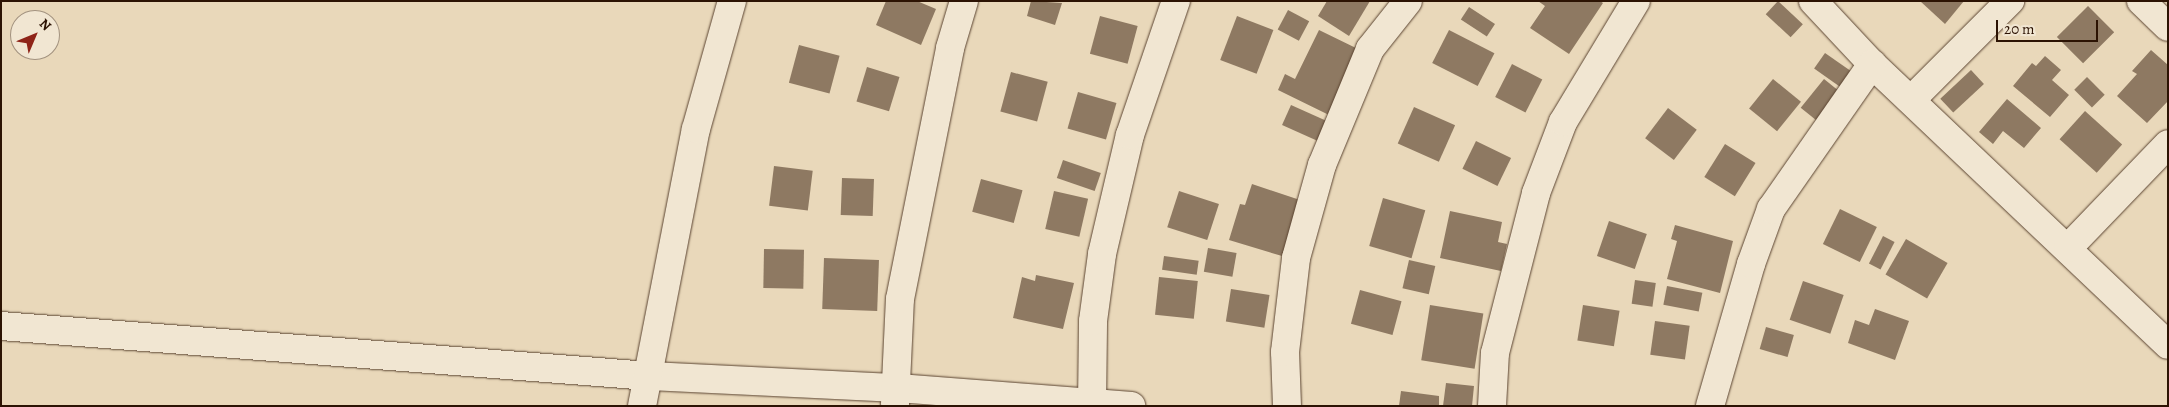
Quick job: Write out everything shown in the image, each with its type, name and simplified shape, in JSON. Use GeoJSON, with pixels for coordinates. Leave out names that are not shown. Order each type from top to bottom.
{"type":"FeatureCollection","features":[{"type":"Feature","properties":{"kind":"street"},"geometry":{"type":"LineString","coordinates":[[642,406],[650,376],[696,129],[732,1]]}},
{"type":"Feature","properties":{"kind":"street"},"geometry":{"type":"LineString","coordinates":[[896,397],[900,299],[950,48],[964,1]]}},
{"type":"Feature","properties":{"kind":"street"},"geometry":{"type":"LineString","coordinates":[[1092,404],[1093,322],[1102,254],[1130,135],[1176,1]]}},
{"type":"Feature","properties":{"kind":"street"},"geometry":{"type":"LineString","coordinates":[[1287,406],[1285,352],[1296,258],[1322,165],[1370,49],[1408,1]]}},
{"type":"Feature","properties":{"kind":"street"},"geometry":{"type":"LineString","coordinates":[[1492,406],[1495,353],[1536,193],[1563,122],[1636,1]]}},
{"type":"Feature","properties":{"kind":"street"},"geometry":{"type":"LineString","coordinates":[[1813,1],[1872,64],[1912,99],[2168,345]]}},
{"type":"Feature","properties":{"kind":"street"},"geometry":{"type":"LineString","coordinates":[[1912,99],[2010,1]]}},
{"type":"Feature","properties":{"kind":"street"},"geometry":{"type":"LineString","coordinates":[[2141,1],[2168,27]]}},
{"type":"Feature","properties":{"kind":"street"},"geometry":{"type":"LineString","coordinates":[[1710,406],[1751,264],[1771,209],[1872,64]]}},
{"type":"Feature","properties":{"kind":"street"},"geometry":{"type":"LineString","coordinates":[[2068,248],[2168,144]]}},
{"type":"Feature","properties":{"kind":"street"},"geometry":{"type":"LineString","coordinates":[[1,326],[896,397],[1131,406]]}},
{"type":"Feature","properties":{"kind":"building"},"geometry":{"type":"Polygon","coordinates":[[[886,1],[917,1],[936,9],[921,45],[876,25],[886,1]]]}},
{"type":"Feature","properties":{"kind":"building"},"geometry":{"type":"Polygon","coordinates":[[[1031,1],[1062,3],[1055,25],[1027,16],[1031,1]]]}},
{"type":"Feature","properties":{"kind":"building"},"geometry":{"type":"Polygon","coordinates":[[[1327,1],[1370,1],[1349,36],[1318,16],[1327,1]]]}},
{"type":"Feature","properties":{"kind":"building"},"geometry":{"type":"Polygon","coordinates":[[[1538,1],[1600,1],[1603,3],[1569,54],[1530,28],[1545,6],[1538,1]]]}},
{"type":"Feature","properties":{"kind":"building"},"geometry":{"type":"Polygon","coordinates":[[[1778,1],[1803,24],[1791,37],[1766,14],[1778,1]]]}},
{"type":"Feature","properties":{"kind":"building"},"geometry":{"type":"Polygon","coordinates":[[[1920,1],[1964,1],[1945,24],[1920,1]]]}},
{"type":"Feature","properties":{"kind":"building"},"geometry":{"type":"Polygon","coordinates":[[[2088,6],[2114,32],[2083,63],[2057,37],[2088,6]]]}},
{"type":"Feature","properties":{"kind":"building"},"geometry":{"type":"Polygon","coordinates":[[[1469,7],[1495,24],[1487,36],[1461,20],[1469,7]]]}},
{"type":"Feature","properties":{"kind":"building"},"geometry":{"type":"Polygon","coordinates":[[[1288,10],[1309,21],[1299,41],[1278,29],[1288,10]]]}},
{"type":"Feature","properties":{"kind":"building"},"geometry":{"type":"Polygon","coordinates":[[[1100,16],[1138,26],[1128,64],[1090,54],[1100,16]]]}},
{"type":"Feature","properties":{"kind":"building"},"geometry":{"type":"Polygon","coordinates":[[[1237,16],[1273,30],[1257,74],[1220,60],[1237,16]]]}},
{"type":"Feature","properties":{"kind":"building"},"geometry":{"type":"Polygon","coordinates":[[[1319,30],[1360,50],[1329,115],[1278,90],[1285,74],[1295,79],[1319,30]]]}},
{"type":"Feature","properties":{"kind":"building"},"geometry":{"type":"Polygon","coordinates":[[[1449,30],[1494,53],[1478,86],[1432,63],[1449,30]]]}},
{"type":"Feature","properties":{"kind":"building"},"geometry":{"type":"Polygon","coordinates":[[[799,45],[840,56],[829,94],[789,83],[799,45]]]}},
{"type":"Feature","properties":{"kind":"building"},"geometry":{"type":"Polygon","coordinates":[[[2151,50],[2168,65],[2168,101],[2147,123],[2117,96],[2137,74],[2132,71],[2151,50]]]}},
{"type":"Feature","properties":{"kind":"building"},"geometry":{"type":"Polygon","coordinates":[[[1825,53],[1854,73],[1843,89],[1814,69],[1825,53]]]}},
{"type":"Feature","properties":{"kind":"building"},"geometry":{"type":"Polygon","coordinates":[[[2045,56],[2061,70],[2052,80],[2069,95],[2050,117],[2013,86],[2032,63],[2036,66],[2045,56]]]}},
{"type":"Feature","properties":{"kind":"building"},"geometry":{"type":"Polygon","coordinates":[[[1512,64],[1542,79],[1525,112],[1495,97],[1512,64]]]}},
{"type":"Feature","properties":{"kind":"building"},"geometry":{"type":"Polygon","coordinates":[[[867,67],[900,77],[889,111],[856,101],[867,67]]]}},
{"type":"Feature","properties":{"kind":"building"},"geometry":{"type":"Polygon","coordinates":[[[1971,70],[1984,84],[1953,113],[1940,99],[1971,70]]]}},
{"type":"Feature","properties":{"kind":"building"},"geometry":{"type":"Polygon","coordinates":[[[1011,72],[1048,82],[1037,121],[1000,112],[1011,72]]]}},
{"type":"Feature","properties":{"kind":"building"},"geometry":{"type":"Polygon","coordinates":[[[2087,77],[2105,95],[2092,107],[2074,90],[2087,77]]]}},
{"type":"Feature","properties":{"kind":"building"},"geometry":{"type":"Polygon","coordinates":[[[1773,79],[1801,102],[1777,131],[1749,109],[1773,79]]]}},
{"type":"Feature","properties":{"kind":"building"},"geometry":{"type":"Polygon","coordinates":[[[1824,79],[1844,95],[1821,124],[1801,108],[1824,79]]]}},
{"type":"Feature","properties":{"kind":"building"},"geometry":{"type":"Polygon","coordinates":[[[1078,92],[1116,103],[1106,140],[1068,129],[1078,92]]]}},
{"type":"Feature","properties":{"kind":"building"},"geometry":{"type":"Polygon","coordinates":[[[2007,99],[2041,128],[2024,148],[2003,131],[1993,144],[1979,132],[2007,99]]]}},
{"type":"Feature","properties":{"kind":"building"},"geometry":{"type":"Polygon","coordinates":[[[1291,105],[1331,123],[1322,143],[1282,125],[1291,105]]]}},
{"type":"Feature","properties":{"kind":"building"},"geometry":{"type":"Polygon","coordinates":[[[1414,107],[1455,125],[1439,162],[1398,144],[1414,107]]]}},
{"type":"Feature","properties":{"kind":"building"},"geometry":{"type":"Polygon","coordinates":[[[1668,108],[1697,130],[1674,160],[1645,138],[1668,108]]]}},
{"type":"Feature","properties":{"kind":"building"},"geometry":{"type":"Polygon","coordinates":[[[2085,111],[2122,144],[2097,173],[2060,139],[2085,111]]]}},
{"type":"Feature","properties":{"kind":"building"},"geometry":{"type":"Polygon","coordinates":[[[1476,141],[1511,158],[1497,186],[1462,169],[1476,141]]]}},
{"type":"Feature","properties":{"kind":"building"},"geometry":{"type":"Polygon","coordinates":[[[1725,144],[1756,163],[1735,196],[1704,177],[1725,144]]]}},
{"type":"Feature","properties":{"kind":"building"},"geometry":{"type":"Polygon","coordinates":[[[1063,160],[1101,173],[1095,191],[1057,178],[1063,160]]]}},
{"type":"Feature","properties":{"kind":"building"},"geometry":{"type":"Polygon","coordinates":[[[774,166],[813,171],[808,210],[769,206],[774,166]]]}},
{"type":"Feature","properties":{"kind":"building"},"geometry":{"type":"Polygon","coordinates":[[[842,178],[874,179],[873,216],[841,215],[842,178]]]}},
{"type":"Feature","properties":{"kind":"building"},"geometry":{"type":"Polygon","coordinates":[[[981,179],[1023,190],[1014,223],[972,212],[981,179]]]}},
{"type":"Feature","properties":{"kind":"building"},"geometry":{"type":"Polygon","coordinates":[[[1252,184],[1300,200],[1282,256],[1229,240],[1240,204],[1245,205],[1252,184]]]}},
{"type":"Feature","properties":{"kind":"building"},"geometry":{"type":"Polygon","coordinates":[[[1054,191],[1088,199],[1079,237],[1045,229],[1054,191]]]}},
{"type":"Feature","properties":{"kind":"building"},"geometry":{"type":"Polygon","coordinates":[[[1179,191],[1219,204],[1207,240],[1167,227],[1179,191]]]}},
{"type":"Feature","properties":{"kind":"building"},"geometry":{"type":"Polygon","coordinates":[[[1383,198],[1425,210],[1412,258],[1369,246],[1383,198]]]}},
{"type":"Feature","properties":{"kind":"building"},"geometry":{"type":"Polygon","coordinates":[[[1840,209],[1877,227],[1860,262],[1823,244],[1840,209]]]}},
{"type":"Feature","properties":{"kind":"building"},"geometry":{"type":"Polygon","coordinates":[[[1450,211],[1502,222],[1498,242],[1507,244],[1501,271],[1440,258],[1450,211]]]}},
{"type":"Feature","properties":{"kind":"building"},"geometry":{"type":"Polygon","coordinates":[[[1609,221],[1647,234],[1635,269],[1597,256],[1609,221]]]}},
{"type":"Feature","properties":{"kind":"building"},"geometry":{"type":"Polygon","coordinates":[[[1675,225],[1733,241],[1720,293],[1667,279],[1677,241],[1671,239],[1675,225]]]}},
{"type":"Feature","properties":{"kind":"building"},"geometry":{"type":"Polygon","coordinates":[[[1883,236],[1895,242],[1881,270],[1869,264],[1883,236]]]}},
{"type":"Feature","properties":{"kind":"building"},"geometry":{"type":"Polygon","coordinates":[[[1906,239],[1948,263],[1927,299],[1886,275],[1906,239]]]}},
{"type":"Feature","properties":{"kind":"building"},"geometry":{"type":"Polygon","coordinates":[[[1208,248],[1237,253],[1232,277],[1204,272],[1208,248]]]}},
{"type":"Feature","properties":{"kind":"building"},"geometry":{"type":"Polygon","coordinates":[[[764,249],[804,250],[803,289],[763,288],[764,249]]]}},
{"type":"Feature","properties":{"kind":"building"},"geometry":{"type":"Polygon","coordinates":[[[1164,256],[1199,261],[1197,275],[1162,270],[1164,256]]]}},
{"type":"Feature","properties":{"kind":"building"},"geometry":{"type":"Polygon","coordinates":[[[824,258],[879,260],[877,311],[822,309],[824,258]]]}},
{"type":"Feature","properties":{"kind":"building"},"geometry":{"type":"Polygon","coordinates":[[[1409,260],[1435,266],[1429,294],[1402,288],[1409,260]]]}},
{"type":"Feature","properties":{"kind":"building"},"geometry":{"type":"Polygon","coordinates":[[[1036,275],[1074,283],[1063,329],[1013,318],[1022,277],[1035,281],[1036,275]]]}},
{"type":"Feature","properties":{"kind":"building"},"geometry":{"type":"Polygon","coordinates":[[[1159,277],[1198,281],[1194,319],[1155,315],[1159,277]]]}},
{"type":"Feature","properties":{"kind":"building"},"geometry":{"type":"Polygon","coordinates":[[[1635,280],[1656,283],[1652,307],[1632,304],[1635,280]]]}},
{"type":"Feature","properties":{"kind":"building"},"geometry":{"type":"Polygon","coordinates":[[[1803,281],[1844,295],[1830,334],[1790,320],[1803,281]]]}},
{"type":"Feature","properties":{"kind":"building"},"geometry":{"type":"Polygon","coordinates":[[[1667,286],[1702,293],[1699,312],[1663,305],[1667,286]]]}},
{"type":"Feature","properties":{"kind":"building"},"geometry":{"type":"Polygon","coordinates":[[[1231,289],[1270,295],[1264,328],[1226,322],[1231,289]]]}},
{"type":"Feature","properties":{"kind":"building"},"geometry":{"type":"Polygon","coordinates":[[[1360,290],[1402,301],[1392,335],[1351,324],[1360,290]]]}},
{"type":"Feature","properties":{"kind":"building"},"geometry":{"type":"Polygon","coordinates":[[[1430,305],[1483,313],[1475,369],[1421,360],[1430,305]]]}},
{"type":"Feature","properties":{"kind":"building"},"geometry":{"type":"Polygon","coordinates":[[[1583,305],[1620,311],[1614,346],[1577,341],[1583,305]]]}},
{"type":"Feature","properties":{"kind":"building"},"geometry":{"type":"Polygon","coordinates":[[[1875,309],[1909,321],[1895,360],[1848,343],[1855,320],[1869,325],[1875,309]]]}},
{"type":"Feature","properties":{"kind":"building"},"geometry":{"type":"Polygon","coordinates":[[[1655,321],[1690,326],[1685,360],[1650,355],[1655,321]]]}},
{"type":"Feature","properties":{"kind":"building"},"geometry":{"type":"Polygon","coordinates":[[[1766,327],[1794,335],[1788,357],[1760,349],[1766,327]]]}},
{"type":"Feature","properties":{"kind":"building"},"geometry":{"type":"Polygon","coordinates":[[[1446,383],[1474,386],[1472,406],[1443,406],[1446,383]]]}},
{"type":"Feature","properties":{"kind":"building"},"geometry":{"type":"Polygon","coordinates":[[[1401,391],[1439,396],[1439,406],[1399,406],[1401,391]]]}}]}
